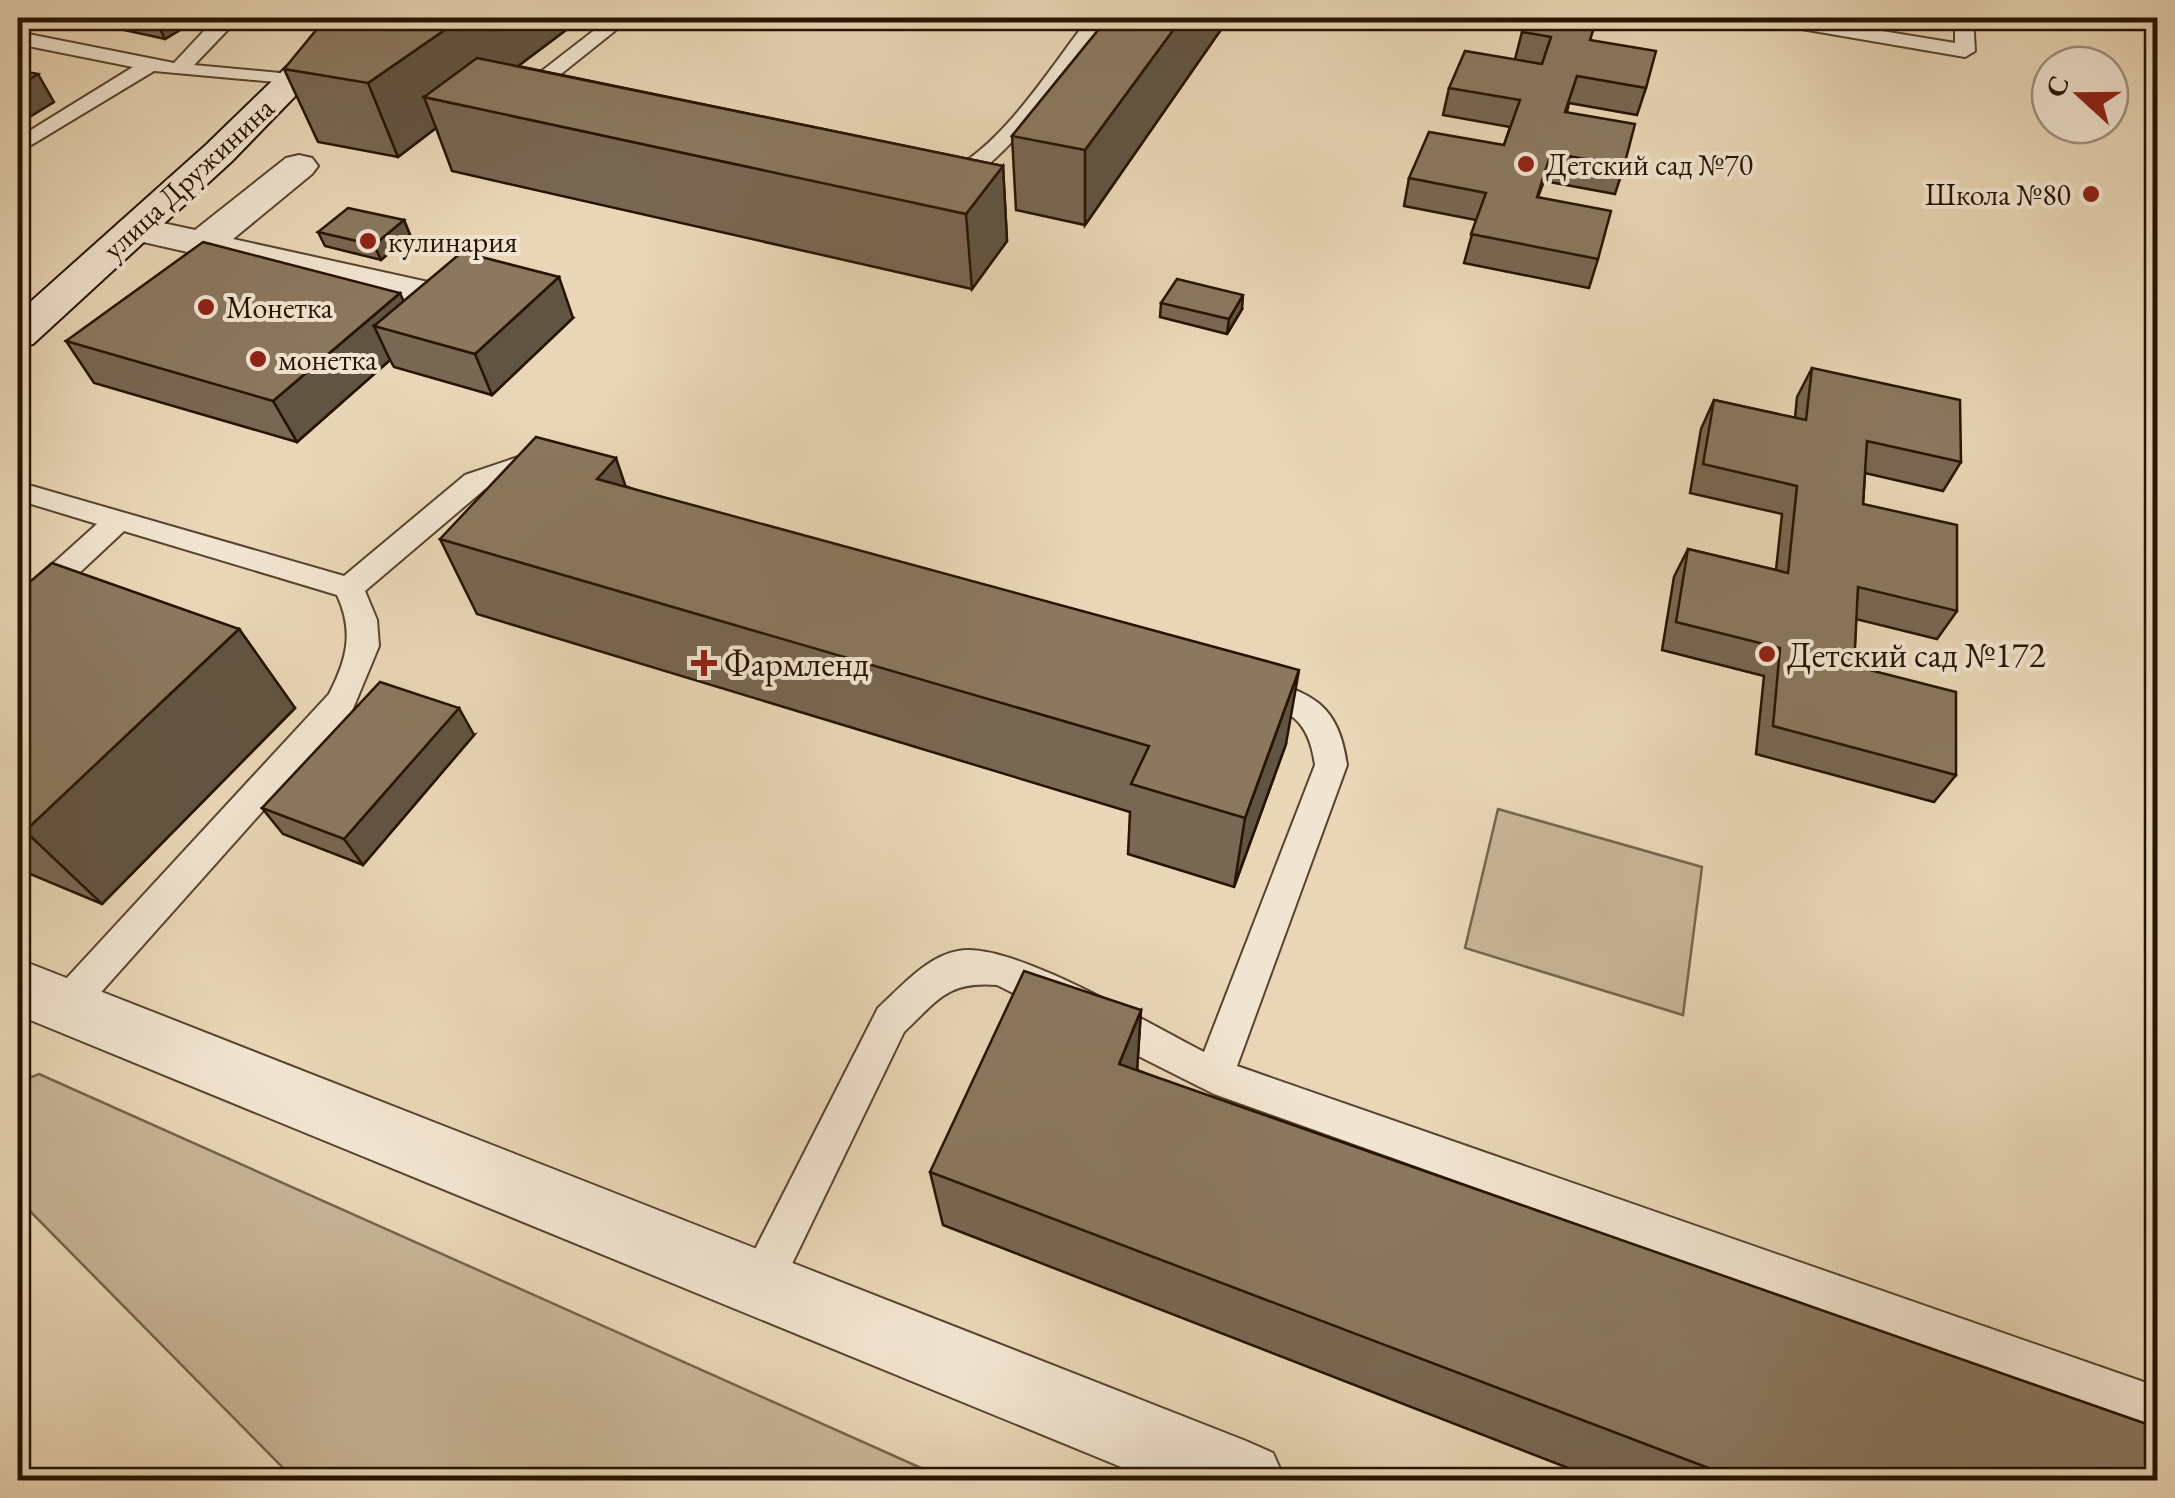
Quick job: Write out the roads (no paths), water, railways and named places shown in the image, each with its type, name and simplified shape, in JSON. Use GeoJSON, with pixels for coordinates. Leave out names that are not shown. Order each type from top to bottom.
{"type":"FeatureCollection","features":[{"type":"Feature","properties":{"kind":"street","name":"улица Дружинина"},"geometry":{"type":"LineString","coordinates":[[18,335],[355,18]]}},
{"type":"Feature","properties":{"kind":"street"},"geometry":{"type":"LineString","coordinates":[[202,244],[299,166]]}},
{"type":"Feature","properties":{"kind":"street"},"geometry":{"type":"LineString","coordinates":[[135,229],[445,298]]}},
{"type":"Feature","properties":{"kind":"street"},"geometry":{"type":"LineString","coordinates":[[41,997],[1246,1480]]}},
{"type":"Feature","properties":{"kind":"lane"},"geometry":{"type":"LineString","coordinates":[[178,70],[210,33],[230,18]]}},
{"type":"Feature","properties":{"kind":"lane"},"geometry":{"type":"LineString","coordinates":[[556,106],[518,98],[620,18]]}},
{"type":"Feature","properties":{"kind":"lane"},"geometry":{"type":"LineString","coordinates":[[926,184],[954,182],[981,162],[1099,18]]}},
{"type":"Feature","properties":{"kind":"lane"},"geometry":{"type":"LineString","coordinates":[[1718,18],[1784,19],[1965,51],[1964,18]]}},
{"type":"Feature","properties":{"kind":"lane"},"geometry":{"type":"LineString","coordinates":[[18,38],[178,70],[291,80]]}},
{"type":"Feature","properties":{"kind":"lane"},"geometry":{"type":"LineString","coordinates":[[18,147],[151,64]]}},
{"type":"Feature","properties":{"kind":"lane"},"geometry":{"type":"LineString","coordinates":[[349,588],[475,482],[524,464],[586,472]]}},
{"type":"Feature","properties":{"kind":"lane"},"geometry":{"type":"LineString","coordinates":[[18,491],[349,588],[364,619],[365,654],[341,702],[41,997]]}},
{"type":"Feature","properties":{"kind":"lane"},"geometry":{"type":"LineString","coordinates":[[18,612],[119,520]]}},
{"type":"Feature","properties":{"kind":"lane"},"geometry":{"type":"LineString","coordinates":[[1214,677],[1299,703],[1321,720],[1329,739],[1330,766],[1214,1076]]}},
{"type":"Feature","properties":{"kind":"lane"},"geometry":{"type":"LineString","coordinates":[[759,1286],[891,1020],[926,988],[960,966],[1001,969],[1214,1076],[2158,1408]]}},
{"type":"Feature","properties":{"kind":"place","name":"Детский сад №70"},"geometry":{"type":"Point","coordinates":[1526,164]}},
{"type":"Feature","properties":{"kind":"place","name":"Школа №80"},"geometry":{"type":"Point","coordinates":[2091,194]}},
{"type":"Feature","properties":{"kind":"place","name":"кулинария"},"geometry":{"type":"Point","coordinates":[368,241]}},
{"type":"Feature","properties":{"kind":"place","name":"Монетка"},"geometry":{"type":"Point","coordinates":[206,307]}},
{"type":"Feature","properties":{"kind":"place","name":"монетка"},"geometry":{"type":"Point","coordinates":[258,359]}},
{"type":"Feature","properties":{"kind":"place","name":"Детский сад №172"},"geometry":{"type":"Point","coordinates":[1767,654]}},
{"type":"Feature","properties":{"kind":"place","name":"Фармленд"},"geometry":{"type":"Point","coordinates":[704,663]}}]}
